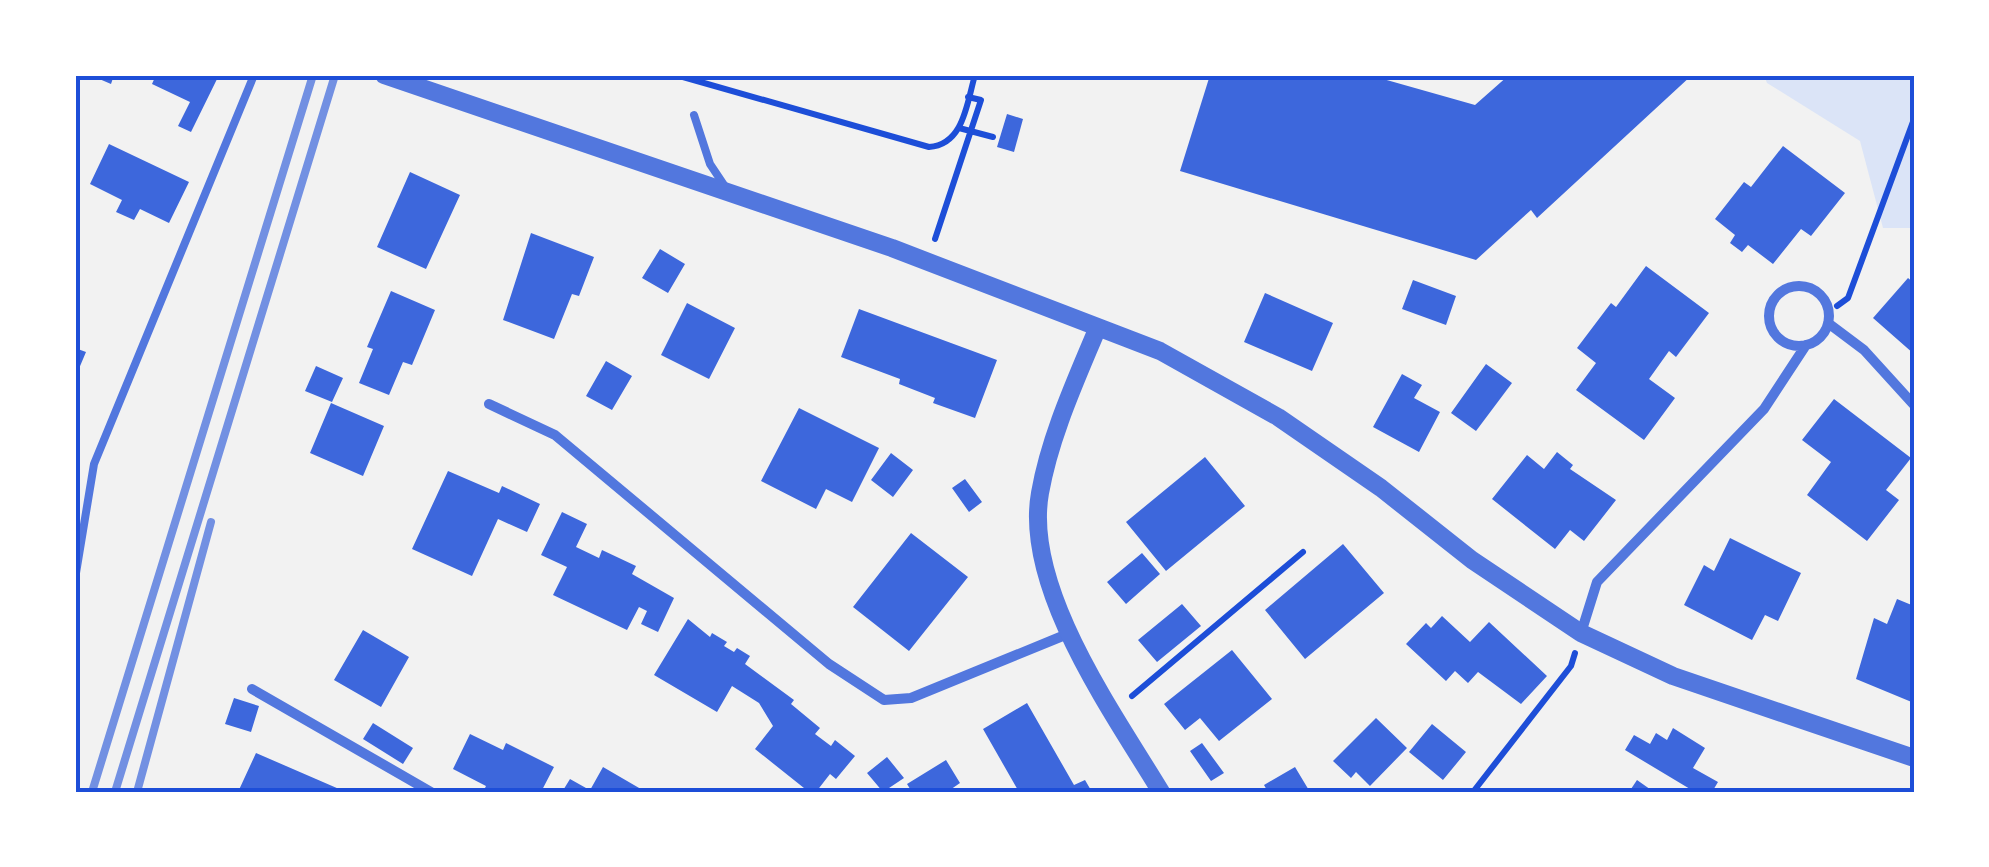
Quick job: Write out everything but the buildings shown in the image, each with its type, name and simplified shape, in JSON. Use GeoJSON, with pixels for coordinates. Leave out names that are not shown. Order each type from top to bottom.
{"type":"FeatureCollection","features":[{"type":"Feature","properties":{"kind":"street"},"geometry":{"type":"LineString","coordinates":[[384,75],[434,82],[1160,352],[1278,417],[1380,488],[1472,560],[1582,633],[1673,676],[1914,758]]}},
{"type":"Feature","properties":{"kind":"street"},"geometry":{"type":"LineString","coordinates":[[1828,318],[1820,337],[1796,346],[1777,337],[1769,319],[1774,299],[1781,292],[1801,286],[1819,294],[1828,318],[1864,350],[1914,405]]}},
{"type":"Feature","properties":{"kind":"street"},"geometry":{"type":"LineString","coordinates":[[1098,328],[1066,406],[1039,496],[1044,563],[1070,633],[1161,792]]}},
{"type":"Feature","properties":{"kind":"street"},"geometry":{"type":"LineString","coordinates":[[1582,633],[1597,582],[1764,410],[1806,345]]}},
{"type":"Feature","properties":{"kind":"street"},"geometry":{"type":"LineString","coordinates":[[489,404],[555,436],[828,664],[884,700],[911,698],[1070,633]]}},
{"type":"Feature","properties":{"kind":"street"},"geometry":{"type":"LineString","coordinates":[[252,689],[431,792]]}},
{"type":"Feature","properties":{"kind":"lane"},"geometry":{"type":"LineString","coordinates":[[75,579],[94,464],[254,75]]}},
{"type":"Feature","properties":{"kind":"lane"},"geometry":{"type":"LineString","coordinates":[[694,115],[710,164],[728,192]]}},
{"type":"Feature","properties":{"kind":"path"},"geometry":{"type":"LineString","coordinates":[[676,75],[919,146],[938,146],[959,128],[975,75]]}},
{"type":"Feature","properties":{"kind":"path"},"geometry":{"type":"LineString","coordinates":[[937,234],[981,100],[968,98]]}},
{"type":"Feature","properties":{"kind":"path"},"geometry":{"type":"LineString","coordinates":[[1828,318],[1848,298],[1914,119]]}},
{"type":"Feature","properties":{"kind":"path"},"geometry":{"type":"LineString","coordinates":[[959,128],[993,137]]}},
{"type":"Feature","properties":{"kind":"path"},"geometry":{"type":"LineString","coordinates":[[1113,712],[1303,552]]}},
{"type":"Feature","properties":{"kind":"path"},"geometry":{"type":"LineString","coordinates":[[1473,792],[1571,666],[1582,633]]}},
{"type":"Feature","properties":{"kind":"shaded area"},"geometry":{"type":"Polygon","coordinates":[[[1764,75],[1914,75],[1914,228],[1883,228],[1860,141],[1767,83],[1764,75]]]}},
{"type":"Feature","properties":{"kind":"railway"},"geometry":{"type":"LineString","coordinates":[[92,792],[313,75]]}},
{"type":"Feature","properties":{"kind":"railway"},"geometry":{"type":"LineString","coordinates":[[115,792],[335,75]]}},
{"type":"Feature","properties":{"kind":"railway"},"geometry":{"type":"LineString","coordinates":[[137,792],[211,522]]}}]}
